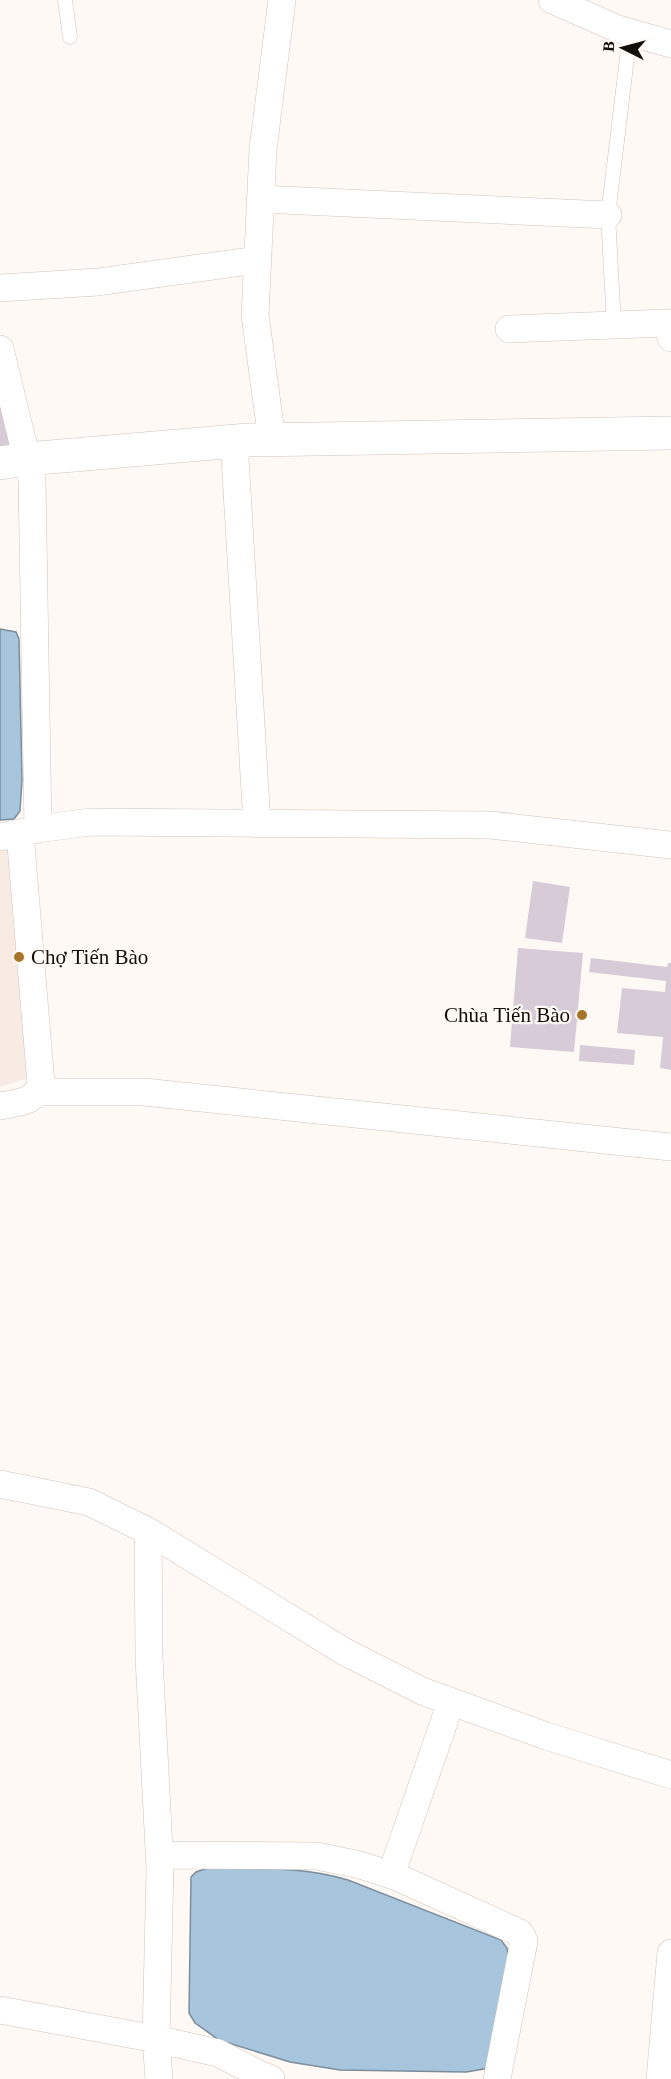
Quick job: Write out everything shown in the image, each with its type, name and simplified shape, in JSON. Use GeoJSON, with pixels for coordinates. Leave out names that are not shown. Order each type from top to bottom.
{"type":"FeatureCollection","features":[{"type":"Feature","properties":{"kind":"street"},"geometry":{"type":"LineString","coordinates":[[272,440],[255,315],[263,149],[282,0]]}},
{"type":"Feature","properties":{"kind":"street"},"geometry":{"type":"LineString","coordinates":[[552,0],[630,33],[671,44]]}},
{"type":"Feature","properties":{"kind":"street"},"geometry":{"type":"LineString","coordinates":[[260,199],[608,215]]}},
{"type":"Feature","properties":{"kind":"street"},"geometry":{"type":"LineString","coordinates":[[0,288],[98,282],[257,260]]}},
{"type":"Feature","properties":{"kind":"street"},"geometry":{"type":"LineString","coordinates":[[508,329],[666,323],[671,338]]}},
{"type":"Feature","properties":{"kind":"street"},"geometry":{"type":"LineString","coordinates":[[0,348],[13,461],[32,480],[19,833],[41,1084],[34,1098],[0,1106]]}},
{"type":"Feature","properties":{"kind":"street"},"geometry":{"type":"LineString","coordinates":[[13,461],[234,441],[671,433]]}},
{"type":"Feature","properties":{"kind":"street"},"geometry":{"type":"LineString","coordinates":[[234,441],[256,824]]}},
{"type":"Feature","properties":{"kind":"street"},"geometry":{"type":"LineString","coordinates":[[19,833],[90,822],[490,825],[671,844]]}},
{"type":"Feature","properties":{"kind":"street"},"geometry":{"type":"LineString","coordinates":[[39,1092],[144,1092],[671,1147]]}},
{"type":"Feature","properties":{"kind":"street"},"geometry":{"type":"LineString","coordinates":[[0,1484],[89,1502],[148,1531],[345,1652],[422,1691],[565,1742],[671,1775]]}},
{"type":"Feature","properties":{"kind":"street"},"geometry":{"type":"LineString","coordinates":[[148,1531],[149,1657],[159,1855],[156,2039],[159,2079]]}},
{"type":"Feature","properties":{"kind":"street"},"geometry":{"type":"LineString","coordinates":[[391,1875],[451,1702]]}},
{"type":"Feature","properties":{"kind":"street"},"geometry":{"type":"LineString","coordinates":[[159,1855],[317,1856],[360,1865],[391,1875],[507,1925],[520,1933],[524,1941],[497,2079]]}},
{"type":"Feature","properties":{"kind":"street"},"geometry":{"type":"LineString","coordinates":[[660,2079],[671,1953]]}},
{"type":"Feature","properties":{"kind":"street"},"geometry":{"type":"LineString","coordinates":[[0,2010],[218,2053],[272,2079]]}},
{"type":"Feature","properties":{"kind":"lane"},"geometry":{"type":"LineString","coordinates":[[65,0],[70,37]]}},
{"type":"Feature","properties":{"kind":"lane"},"geometry":{"type":"LineString","coordinates":[[614,325],[608,215],[630,33]]}},
{"type":"Feature","properties":{"kind":"shaded area","name":"Chợ Tiến Bào"},"geometry":{"type":"Polygon","coordinates":[[[26,838],[50,1071],[0,1087],[0,843],[26,838]]]}},
{"type":"Feature","properties":{"kind":"water"},"geometry":{"type":"Polygon","coordinates":[[[0,629],[16,632],[19,639],[22,780],[20,811],[14,819],[0,820],[0,629]]]}},
{"type":"Feature","properties":{"kind":"water"},"geometry":{"type":"Polygon","coordinates":[[[208,1868],[314,1872],[348,1880],[501,1940],[507,1948],[508,1956],[490,2063],[484,2069],[466,2072],[340,2070],[290,2062],[219,2040],[195,2023],[189,2013],[191,1877],[196,1872],[208,1868]]]}},
{"type":"Feature","properties":{"kind":"building"},"geometry":{"type":"Polygon","coordinates":[[[0,402],[15,452],[0,455],[0,402]]]}},
{"type":"Feature","properties":{"kind":"building"},"geometry":{"type":"Polygon","coordinates":[[[533,881],[570,887],[562,943],[525,938],[533,881]]]}},
{"type":"Feature","properties":{"kind":"building"},"geometry":{"type":"Polygon","coordinates":[[[518,948],[583,953],[574,1052],[510,1047],[518,948]]]}},
{"type":"Feature","properties":{"kind":"building"},"geometry":{"type":"Polygon","coordinates":[[[591,958],[667,967],[668,963],[671,963],[671,1070],[660,1068],[663,1037],[617,1033],[622,988],[665,992],[666,981],[589,972],[591,958]]]}},
{"type":"Feature","properties":{"kind":"building"},"geometry":{"type":"Polygon","coordinates":[[[580,1045],[635,1050],[634,1065],[579,1061],[580,1045]]]}},
{"type":"Feature","properties":{"kind":"place","name":"Chợ Tiến Bào"},"geometry":{"type":"Point","coordinates":[19,957]}},
{"type":"Feature","properties":{"kind":"place","name":"Chùa Tiến Bào"},"geometry":{"type":"Point","coordinates":[582,1015]}}]}
